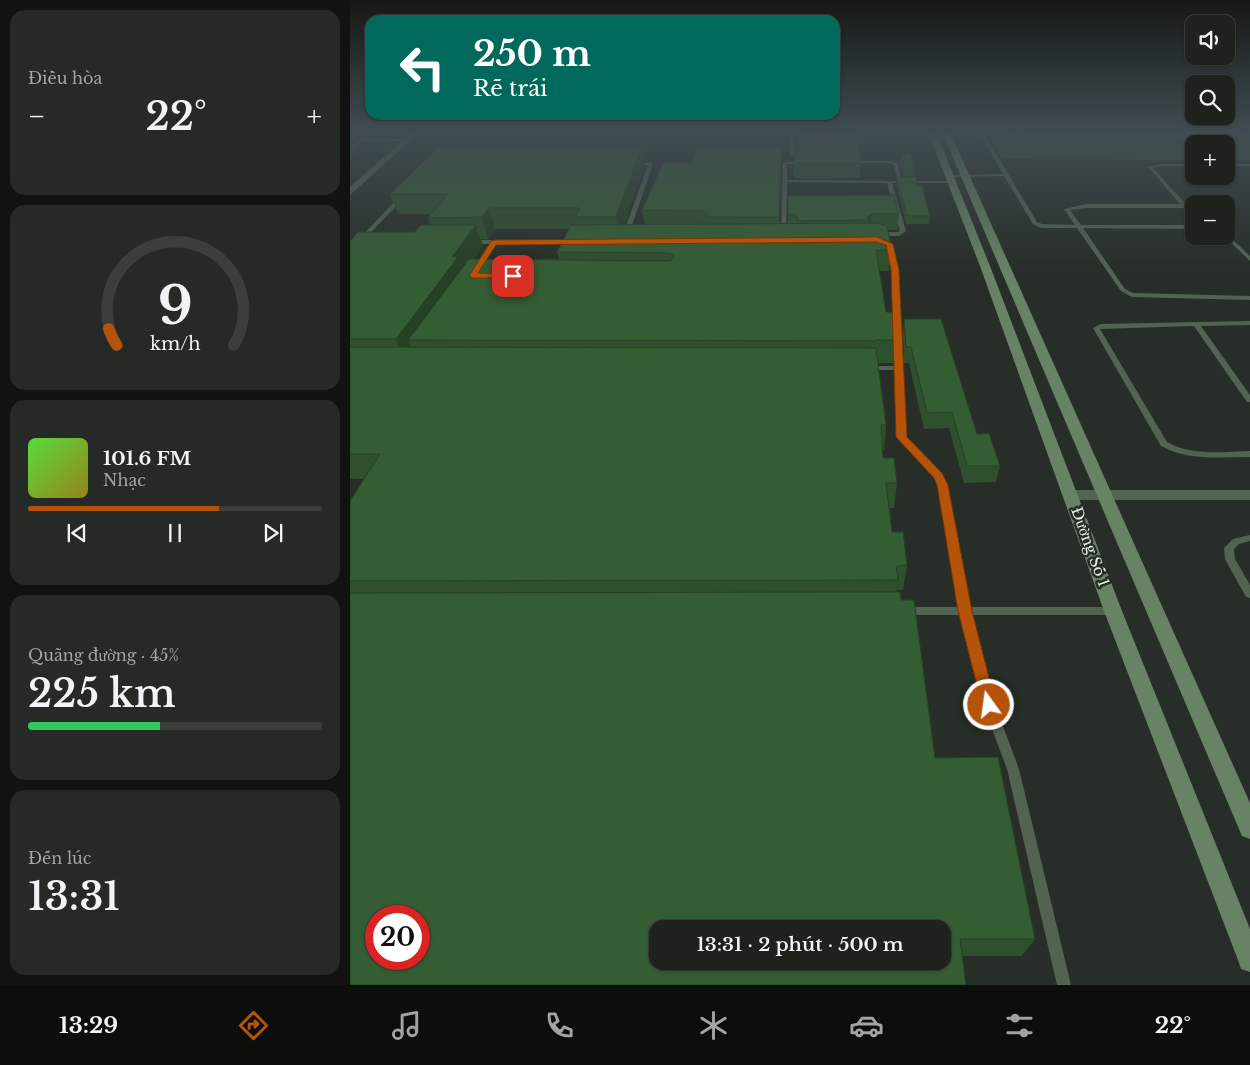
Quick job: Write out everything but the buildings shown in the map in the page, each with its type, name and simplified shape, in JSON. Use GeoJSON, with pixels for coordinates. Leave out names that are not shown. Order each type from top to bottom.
{"type":"FeatureCollection","features":[{"type":"Feature","properties":{"kind":"street"},"geometry":{"type":"LineString","coordinates":[[350,192],[366,178]]}},
{"type":"Feature","properties":{"kind":"street","name":"Đường Số 1"},"geometry":{"type":"LineString","coordinates":[[955,178],[1105,495],[1250,828]]}},
{"type":"Feature","properties":{"kind":"street","name":"Đường Số 1"},"geometry":{"type":"LineString","coordinates":[[955,178],[1113,611],[1250,960]]}},
{"type":"Feature","properties":{"kind":"street"},"geometry":{"type":"LineString","coordinates":[[1071,495],[1250,495]]}},
{"type":"Feature","properties":{"kind":"lane"},"geometry":{"type":"LineString","coordinates":[[633,242],[623,242],[646,178]]}},
{"type":"Feature","properties":{"kind":"lane"},"geometry":{"type":"LineString","coordinates":[[783,237],[784,178]]}},
{"type":"Feature","properties":{"kind":"lane"},"geometry":{"type":"LineString","coordinates":[[899,178],[900,182]]}},
{"type":"Feature","properties":{"kind":"lane"},"geometry":{"type":"LineString","coordinates":[[784,181],[900,182],[955,178]]}},
{"type":"Feature","properties":{"kind":"lane"},"geometry":{"type":"LineString","coordinates":[[1007,178],[1037,225],[1081,228],[1185,227]]}},
{"type":"Feature","properties":{"kind":"lane"},"geometry":{"type":"LineString","coordinates":[[1160,178],[1184,206]]}},
{"type":"Feature","properties":{"kind":"lane"},"geometry":{"type":"LineString","coordinates":[[889,182],[902,233],[868,237],[886,241],[890,244],[895,270],[897,368],[902,437],[938,476],[943,485],[965,611],[989,705],[1013,769],[1064,985]]}},
{"type":"Feature","properties":{"kind":"lane"},"geometry":{"type":"LineString","coordinates":[[350,251],[354,243],[404,195]]}},
{"type":"Feature","properties":{"kind":"lane"},"geometry":{"type":"LineString","coordinates":[[886,206],[896,206]]}},
{"type":"Feature","properties":{"kind":"lane"},"geometry":{"type":"LineString","coordinates":[[1184,206],[1086,206],[1067,209],[1123,290],[1132,295],[1250,298]]}},
{"type":"Feature","properties":{"kind":"lane"},"geometry":{"type":"LineString","coordinates":[[784,208],[793,208]]}},
{"type":"Feature","properties":{"kind":"lane"},"geometry":{"type":"LineString","coordinates":[[354,243],[368,242]]}},
{"type":"Feature","properties":{"kind":"lane"},"geometry":{"type":"LineString","coordinates":[[464,242],[582,242]]}},
{"type":"Feature","properties":{"kind":"lane"},"geometry":{"type":"LineString","coordinates":[[483,276],[473,276],[494,242]]}},
{"type":"Feature","properties":{"kind":"lane"},"geometry":{"type":"LineString","coordinates":[[1235,244],[1250,259]]}},
{"type":"Feature","properties":{"kind":"lane"},"geometry":{"type":"LineString","coordinates":[[1250,323],[1101,326],[1096,328],[1164,444],[1170,449],[1182,453],[1250,454]]}},
{"type":"Feature","properties":{"kind":"lane"},"geometry":{"type":"LineString","coordinates":[[1196,324],[1250,400]]}},
{"type":"Feature","properties":{"kind":"lane"},"geometry":{"type":"LineString","coordinates":[[857,368],[897,368]]}},
{"type":"Feature","properties":{"kind":"lane"},"geometry":{"type":"LineString","coordinates":[[1250,538],[1236,541],[1229,548],[1230,559],[1250,594]]}},
{"type":"Feature","properties":{"kind":"lane"},"geometry":{"type":"LineString","coordinates":[[896,611],[1113,611]]}},
{"type":"Feature","properties":{"kind":"route"},"geometry":{"type":"LineString","coordinates":[[513,276],[473,276],[494,242],[877,240],[886,241],[890,244],[895,270],[897,368],[902,437],[909,447],[938,476],[943,485],[965,611],[989,705]]}}]}
